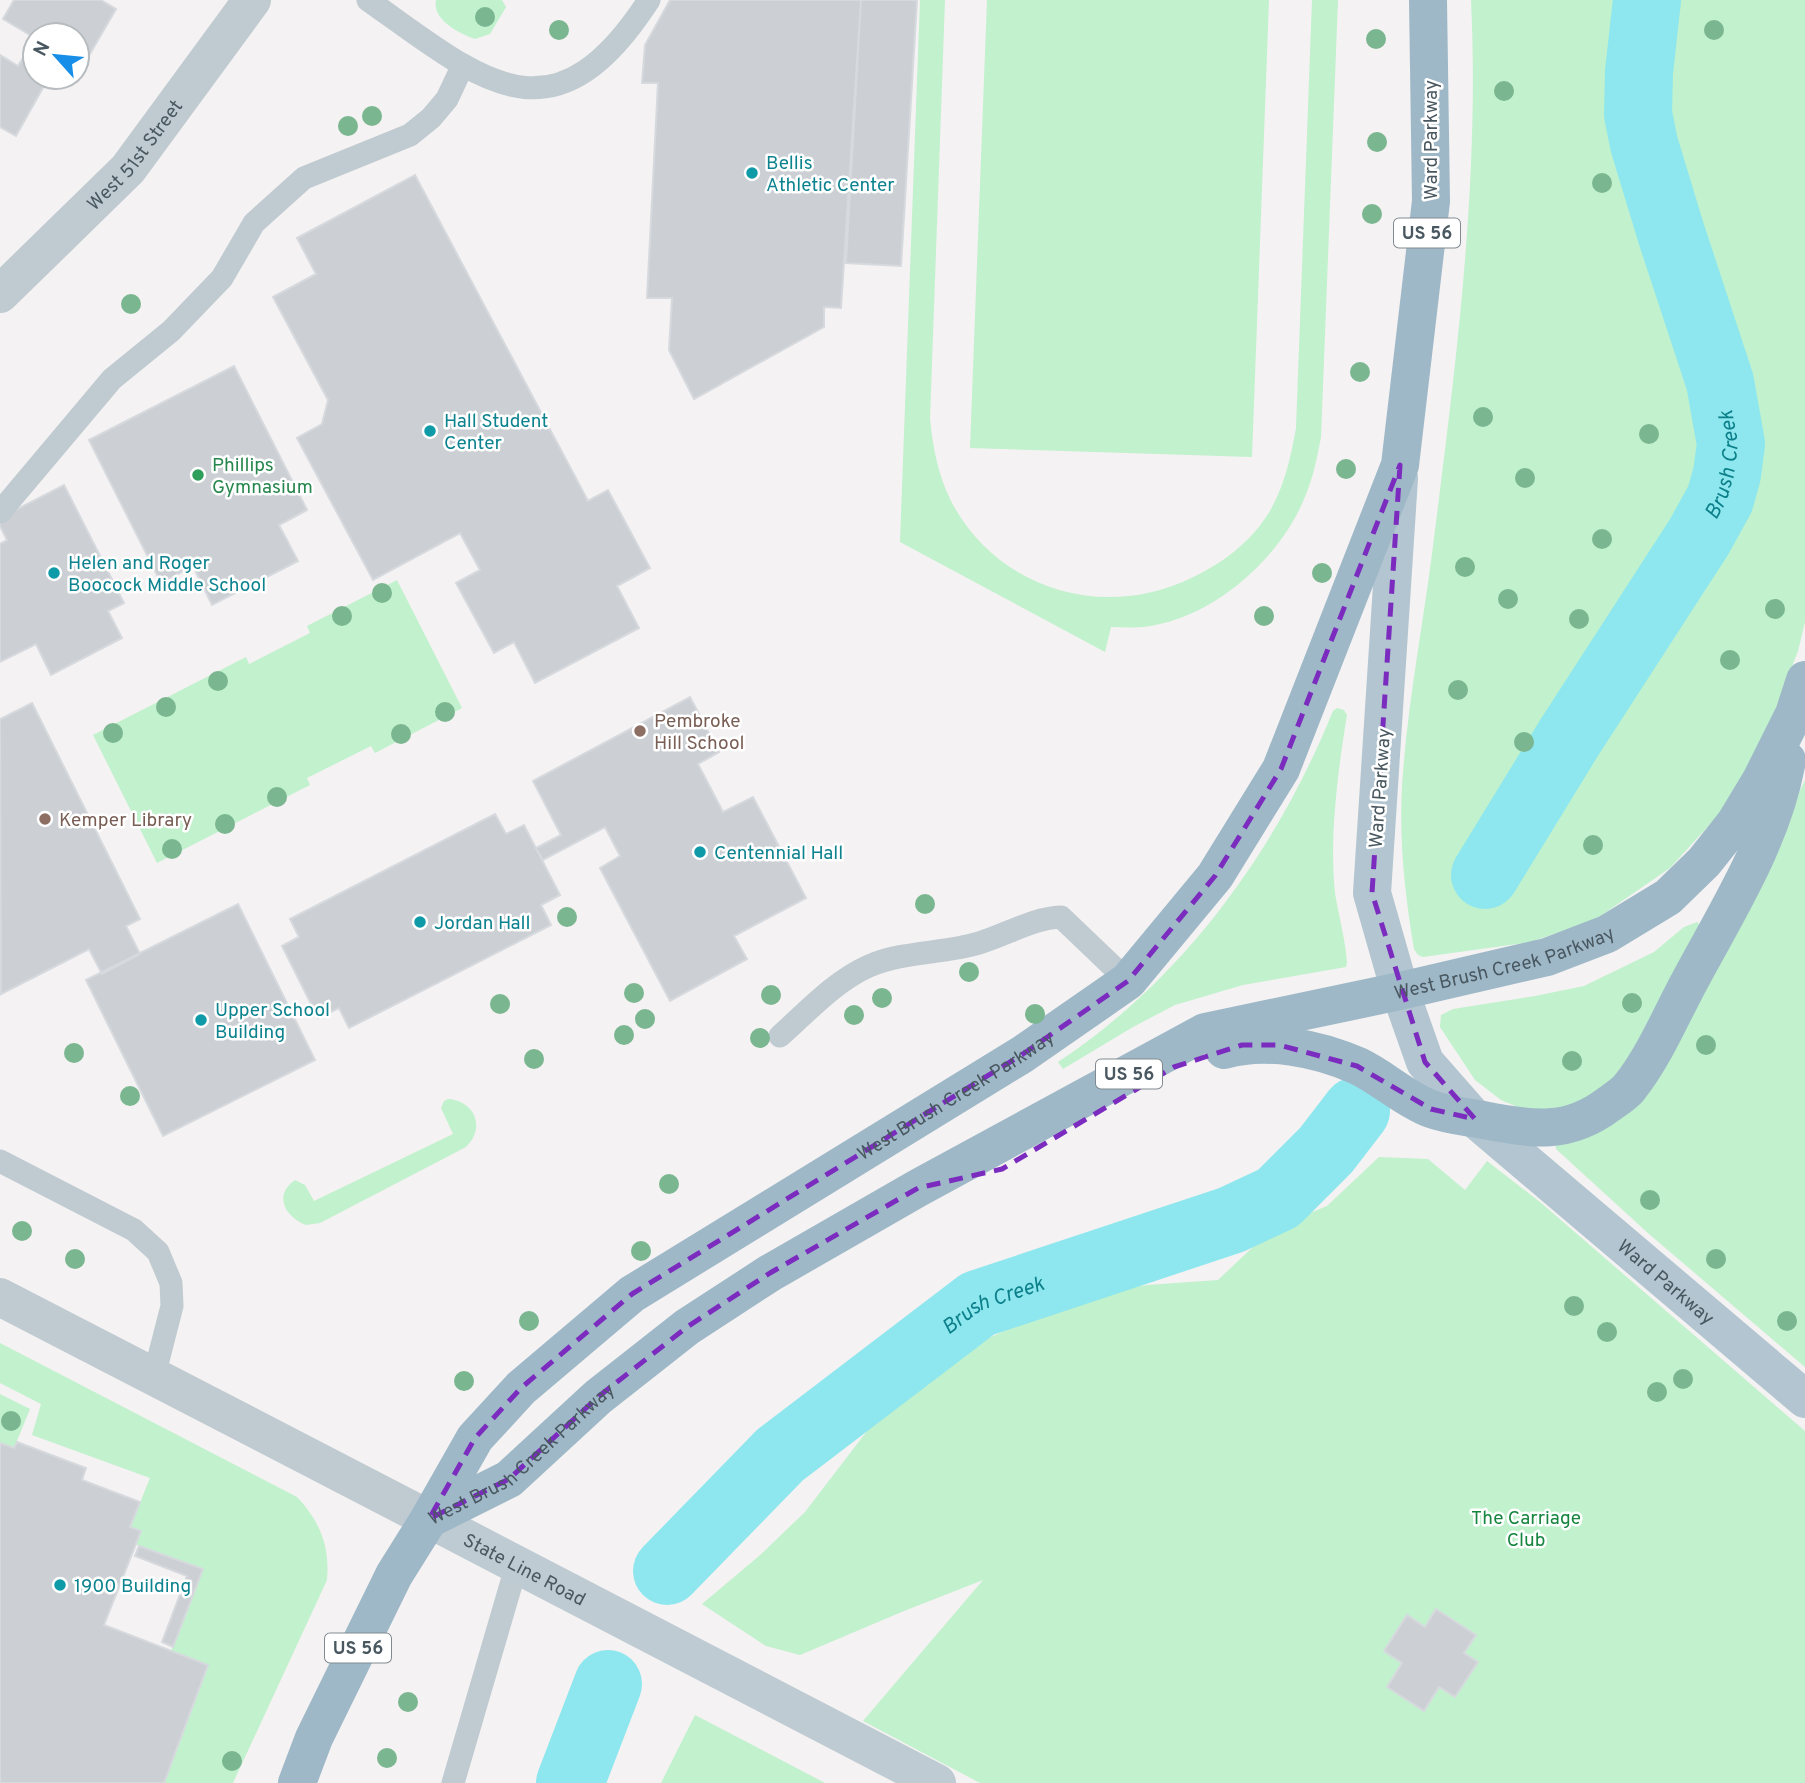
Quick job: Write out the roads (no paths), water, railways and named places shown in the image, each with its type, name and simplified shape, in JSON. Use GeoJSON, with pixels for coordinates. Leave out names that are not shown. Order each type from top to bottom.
{"type":"FeatureCollection","features":[{"type":"Feature","properties":{"kind":"highway","name":"Ward Parkway"},"geometry":{"type":"LineString","coordinates":[[1400,465],[1431,201],[1428,0]]}},
{"type":"Feature","properties":{"kind":"highway","name":"West Brush Creek Parkway"},"geometry":{"type":"LineString","coordinates":[[429,1519],[475,1438],[521,1388],[632,1294],[1023,1054],[1128,981],[1214,876],[1281,769],[1400,465]]}},
{"type":"Feature","properties":{"kind":"highway","name":"West Brush Creek Parkway"},"geometry":{"type":"LineString","coordinates":[[429,1519],[509,1479],[598,1397],[687,1328],[770,1273],[918,1188],[1205,1032],[1546,957],[1607,934],[1668,897],[1704,862],[1735,824],[1761,780],[1800,697]]}},
{"type":"Feature","properties":{"kind":"highway"},"geometry":{"type":"LineString","coordinates":[[918,1188],[1002,1169],[1174,1067],[1241,1045],[1279,1045],[1313,1052],[1357,1066],[1431,1109],[1475,1119],[1542,1128],[1570,1125],[1591,1118],[1628,1090],[1653,1050],[1761,847],[1782,788],[1800,697]]}},
{"type":"Feature","properties":{"kind":"highway","name":"US 56"},"geometry":{"type":"LineString","coordinates":[[297,1783],[314,1738],[394,1575],[429,1519]]}},
{"type":"Feature","properties":{"kind":"main road","name":"Ward Parkway"},"geometry":{"type":"LineString","coordinates":[[1400,465],[1372,893],[1400,991],[1425,1062],[1475,1119],[1805,1399]]}},
{"type":"Feature","properties":{"kind":"main road","name":"State Line Road"},"geometry":{"type":"LineString","coordinates":[[429,1519],[937,1783]]}},
{"type":"Feature","properties":{"kind":"street","name":"West 51st Street"},"geometry":{"type":"LineString","coordinates":[[0,294],[128,169],[252,0]]}},
{"type":"Feature","properties":{"kind":"street","name":"State Line Road"},"geometry":{"type":"LineString","coordinates":[[0,1297],[429,1519]]}},
{"type":"Feature","properties":{"kind":"lane"},"geometry":{"type":"LineString","coordinates":[[368,0],[481,76],[513,87],[538,88],[562,84],[590,70],[614,46],[649,0]]}},
{"type":"Feature","properties":{"kind":"lane"},"geometry":{"type":"LineString","coordinates":[[0,512],[112,379],[171,331],[222,278],[254,223],[304,178],[410,135],[431,118],[447,99],[463,65]]}},
{"type":"Feature","properties":{"kind":"lane"},"geometry":{"type":"LineString","coordinates":[[779,1036],[850,976],[870,965],[978,943],[1048,918],[1061,918],[1128,981]]}},
{"type":"Feature","properties":{"kind":"lane"},"geometry":{"type":"LineString","coordinates":[[0,1161],[134,1230],[158,1252],[170,1283],[172,1306],[154,1376]]}},
{"type":"Feature","properties":{"kind":"lane"},"geometry":{"type":"LineString","coordinates":[[453,1783],[517,1564]]}},
{"type":"Feature","properties":{"kind":"waterway","name":"Brush Creek"},"geometry":{"type":"LineString","coordinates":[[1485,875],[1569,738],[1699,537],[1720,499],[1727,474],[1731,444],[1720,382],[1671,233],[1644,144],[1638,114],[1639,72],[1647,0]]}},
{"type":"Feature","properties":{"kind":"waterway","name":"Brush Creek"},"geometry":{"type":"LineString","coordinates":[[667,1571],[780,1455],[978,1304],[1231,1220],[1278,1198],[1326,1150],[1356,1111]]}},
{"type":"Feature","properties":{"kind":"waterway","name":"Brush Creek"},"geometry":{"type":"LineString","coordinates":[[570,1783],[608,1684]]}},
{"type":"Feature","properties":{"kind":"place","name":"Bellis Athletic Center"},"geometry":{"type":"Point","coordinates":[752,173]}},
{"type":"Feature","properties":{"kind":"place","name":"Hall Student Center"},"geometry":{"type":"Point","coordinates":[430,431]}},
{"type":"Feature","properties":{"kind":"place","name":"Phillips Gymnasium"},"geometry":{"type":"Point","coordinates":[198,475]}},
{"type":"Feature","properties":{"kind":"place","name":"Helen and Roger Boocock Middle School"},"geometry":{"type":"Point","coordinates":[54,573]}},
{"type":"Feature","properties":{"kind":"place","name":"Pembroke Hill School"},"geometry":{"type":"Point","coordinates":[640,731]}},
{"type":"Feature","properties":{"kind":"place","name":"Kemper Library"},"geometry":{"type":"Point","coordinates":[45,819]}},
{"type":"Feature","properties":{"kind":"place","name":"Centennial Hall"},"geometry":{"type":"Point","coordinates":[700,852]}},
{"type":"Feature","properties":{"kind":"place","name":"Jordan Hall"},"geometry":{"type":"Point","coordinates":[420,922]}},
{"type":"Feature","properties":{"kind":"place","name":"Upper School Building"},"geometry":{"type":"Point","coordinates":[201,1020]}},
{"type":"Feature","properties":{"kind":"place","name":"1900 Building"},"geometry":{"type":"Point","coordinates":[60,1585]}},
{"type":"Feature","properties":{"kind":"park label","name":"The Carriage Club"},"geometry":{"type":"Point","coordinates":[1526,1528]}}]}
